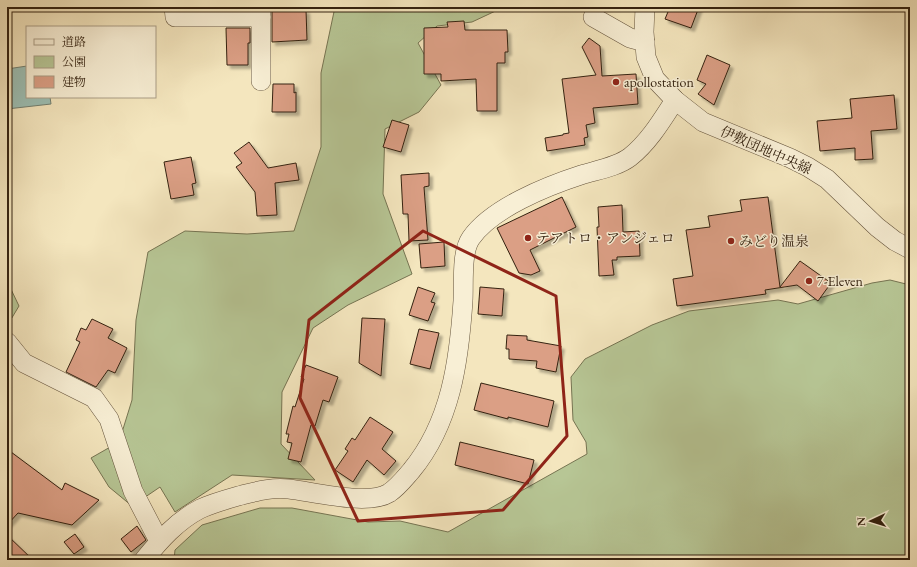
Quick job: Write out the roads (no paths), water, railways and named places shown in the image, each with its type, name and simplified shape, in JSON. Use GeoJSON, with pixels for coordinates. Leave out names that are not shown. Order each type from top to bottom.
{"type":"FeatureCollection","features":[{"type":"Feature","properties":{"kind":"street"},"geometry":{"type":"LineString","coordinates":[[174,7],[174,17],[261,12],[261,81]]}},
{"type":"Feature","properties":{"kind":"street","name":"伊敷団地中央線"},"geometry":{"type":"LineString","coordinates":[[645,7],[644,32],[646,57],[655,79],[675,100],[704,122],[790,158],[828,179],[877,227],[895,241],[910,248]]}},
{"type":"Feature","properties":{"kind":"street"},"geometry":{"type":"LineString","coordinates":[[593,17],[630,38],[645,42]]}},
{"type":"Feature","properties":{"kind":"street"},"geometry":{"type":"LineString","coordinates":[[144,560],[159,541],[180,522],[201,509],[254,492],[271,488],[361,498],[386,495],[400,485],[421,460],[441,424],[458,360],[463,302],[464,265],[466,249],[470,239],[494,214],[533,194],[557,183],[617,164],[629,158],[654,132],[675,100]]}},
{"type":"Feature","properties":{"kind":"street"},"geometry":{"type":"LineString","coordinates":[[7,342],[24,363],[94,398],[109,418],[132,491],[159,541]]}},
{"type":"Feature","properties":{"kind":"water"},"geometry":{"type":"Polygon","coordinates":[[[26,66],[26,98],[50,98],[51,104],[7,109],[7,69],[26,66]]]}},
{"type":"Feature","properties":{"kind":"place","name":"apollostation"},"geometry":{"type":"Point","coordinates":[616,82]}},
{"type":"Feature","properties":{"kind":"place","name":"テアトロ・アンジェロ"},"geometry":{"type":"Point","coordinates":[528,238]}},
{"type":"Feature","properties":{"kind":"place","name":"みどり温泉"},"geometry":{"type":"Point","coordinates":[731,241]}},
{"type":"Feature","properties":{"kind":"place","name":"7-Eleven"},"geometry":{"type":"Point","coordinates":[809,281]}}]}
